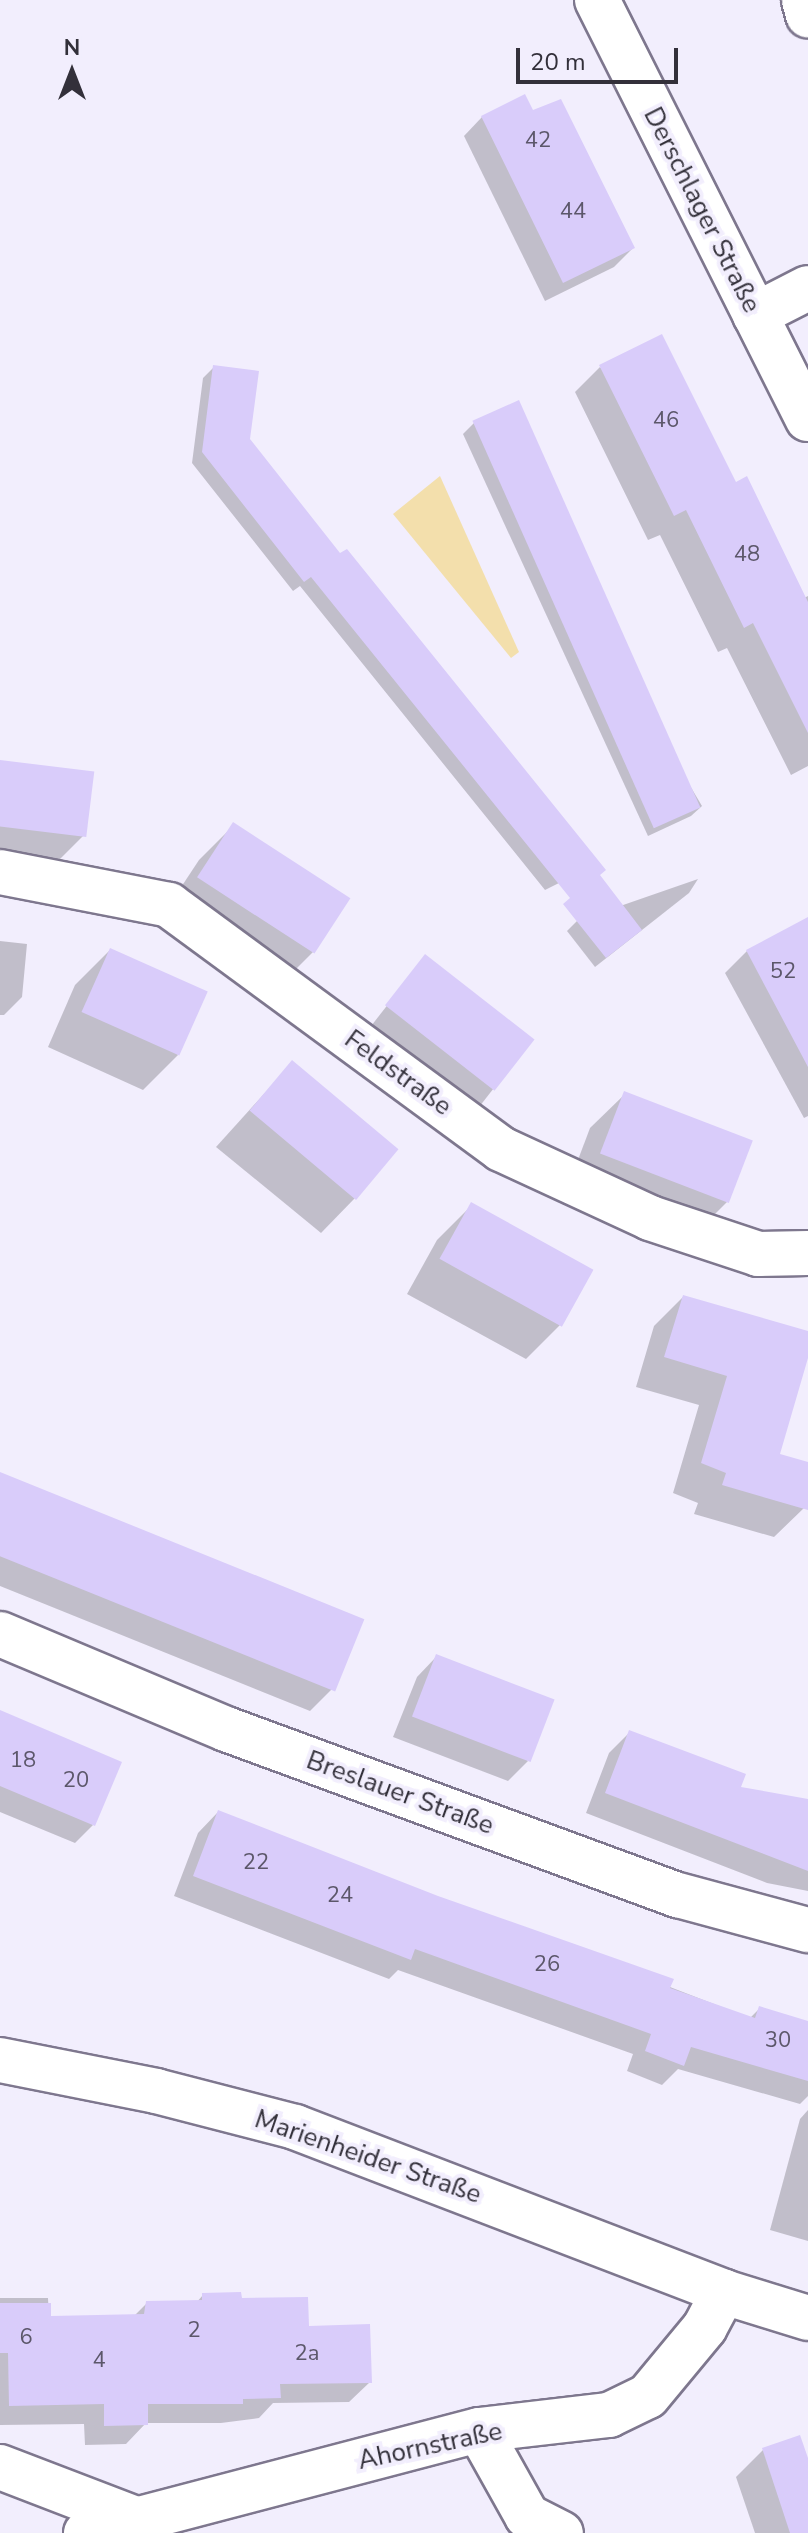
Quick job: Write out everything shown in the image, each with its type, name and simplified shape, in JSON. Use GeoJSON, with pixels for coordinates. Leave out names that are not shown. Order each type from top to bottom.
{"type":"FeatureCollection","features":[{"type":"Feature","properties":{"kind":"street","name":"Derschlager Straße"},"geometry":{"type":"LineString","coordinates":[[597,0],[808,419]]}},
{"type":"Feature","properties":{"kind":"street"},"geometry":{"type":"LineString","coordinates":[[804,0],[808,15]]}},
{"type":"Feature","properties":{"kind":"street"},"geometry":{"type":"LineString","coordinates":[[755,315],[808,288]]}},
{"type":"Feature","properties":{"kind":"street","name":"Feldstraße"},"geometry":{"type":"LineString","coordinates":[[0,872],[169,905],[501,1149],[664,1223],[758,1254],[808,1253]]}},
{"type":"Feature","properties":{"kind":"street","name":"Breslauer Straße"},"geometry":{"type":"LineString","coordinates":[[0,1634],[226,1729],[663,1890],[808,1930]]}},
{"type":"Feature","properties":{"kind":"street","name":"Marienheider Straße"},"geometry":{"type":"LineString","coordinates":[[0,2060],[156,2091],[295,2127],[724,2292],[808,2318]]}},
{"type":"Feature","properties":{"kind":"street","name":"Marienheider Straße"},"geometry":{"type":"LineString","coordinates":[[724,2292],[808,2333]]}},
{"type":"Feature","properties":{"kind":"street","name":"Ahornstraße"},"geometry":{"type":"LineString","coordinates":[[86,2533],[133,2518],[479,2430],[578,2422],[628,2408],[648,2396],[705,2327],[724,2292]]}},
{"type":"Feature","properties":{"kind":"street"},"geometry":{"type":"LineString","coordinates":[[479,2430],[527,2516],[561,2533]]}},
{"type":"Feature","properties":{"kind":"street"},"geometry":{"type":"LineString","coordinates":[[0,2467],[133,2518]]}},
{"type":"Feature","properties":{"kind":"shaded area"},"geometry":{"type":"Polygon","coordinates":[[[440,476],[519,652],[511,658],[393,514],[440,476]]]}},
{"type":"Feature","properties":{"kind":"building"},"geometry":{"type":"Polygon","coordinates":[[[525,94],[533,110],[561,99],[635,248],[563,283],[481,116],[525,94]]]}},
{"type":"Feature","properties":{"kind":"building"},"geometry":{"type":"Polygon","coordinates":[[[662,334],[736,482],[747,476],[808,602],[808,733],[753,623],[744,628],[686,510],[674,516],[599,365],[662,334]]]}},
{"type":"Feature","properties":{"kind":"building"},"geometry":{"type":"Polygon","coordinates":[[[213,365],[259,371],[250,439],[340,553],[347,549],[606,870],[600,875],[642,930],[606,958],[563,904],[570,898],[311,577],[304,582],[202,452],[213,365]]]}},
{"type":"Feature","properties":{"kind":"building"},"geometry":{"type":"Polygon","coordinates":[[[519,400],[700,807],[654,828],[472,421],[519,400]]]}},
{"type":"Feature","properties":{"kind":"building"},"geometry":{"type":"Polygon","coordinates":[[[0,760],[94,772],[86,837],[0,826],[0,760]]]}},
{"type":"Feature","properties":{"kind":"building"},"geometry":{"type":"Polygon","coordinates":[[[233,822],[350,898],[314,954],[197,877],[233,822]]]}},
{"type":"Feature","properties":{"kind":"building"},"geometry":{"type":"Polygon","coordinates":[[[808,917],[808,1067],[746,950],[808,917]]]}},
{"type":"Feature","properties":{"kind":"building"},"geometry":{"type":"Polygon","coordinates":[[[110,948],[208,992],[179,1055],[82,1012],[110,948]]]}},
{"type":"Feature","properties":{"kind":"building"},"geometry":{"type":"Polygon","coordinates":[[[425,954],[535,1040],[495,1091],[385,1005],[425,954]]]}},
{"type":"Feature","properties":{"kind":"building"},"geometry":{"type":"Polygon","coordinates":[[[292,1060],[398,1149],[356,1200],[250,1111],[292,1060]]]}},
{"type":"Feature","properties":{"kind":"building"},"geometry":{"type":"Polygon","coordinates":[[[624,1091],[753,1140],[729,1203],[600,1154],[624,1091]]]}},
{"type":"Feature","properties":{"kind":"building"},"geometry":{"type":"Polygon","coordinates":[[[471,1202],[593,1270],[562,1327],[439,1259],[471,1202]]]}},
{"type":"Feature","properties":{"kind":"building"},"geometry":{"type":"Polygon","coordinates":[[[683,1295],[808,1331],[808,1358],[780,1454],[808,1462],[808,1510],[722,1485],[726,1473],[701,1463],[727,1376],[664,1357],[683,1295]]]}},
{"type":"Feature","properties":{"kind":"building"},"geometry":{"type":"Polygon","coordinates":[[[0,1472],[364,1619],[335,1692],[0,1556],[0,1472]]]}},
{"type":"Feature","properties":{"kind":"building"},"geometry":{"type":"Polygon","coordinates":[[[436,1654],[555,1700],[531,1762],[412,1717],[436,1654]]]}},
{"type":"Feature","properties":{"kind":"building"},"geometry":{"type":"Polygon","coordinates":[[[0,1710],[122,1762],[95,1826],[0,1786],[0,1710]]]}},
{"type":"Feature","properties":{"kind":"building"},"geometry":{"type":"Polygon","coordinates":[[[629,1730],[746,1774],[741,1787],[808,1799],[808,1871],[605,1793],[629,1730]]]}},
{"type":"Feature","properties":{"kind":"building"},"geometry":{"type":"Polygon","coordinates":[[[218,1810],[438,1896],[674,1979],[670,1988],[755,2018],[759,2006],[808,2021],[808,2081],[691,2047],[684,2066],[645,2051],[651,2034],[415,1949],[411,1960],[193,1876],[218,1810]]]}},
{"type":"Feature","properties":{"kind":"building"},"geometry":{"type":"Polygon","coordinates":[[[241,2292],[242,2298],[308,2297],[309,2326],[370,2324],[372,2383],[280,2384],[281,2398],[243,2399],[243,2404],[148,2404],[148,2425],[104,2426],[104,2404],[9,2406],[8,2353],[0,2353],[0,2303],[51,2303],[51,2316],[144,2314],[146,2301],[202,2300],[202,2293],[241,2292]]]}},
{"type":"Feature","properties":{"kind":"building"},"geometry":{"type":"Polygon","coordinates":[[[800,2435],[808,2458],[808,2533],[790,2533],[762,2448],[800,2435]]]}}]}
